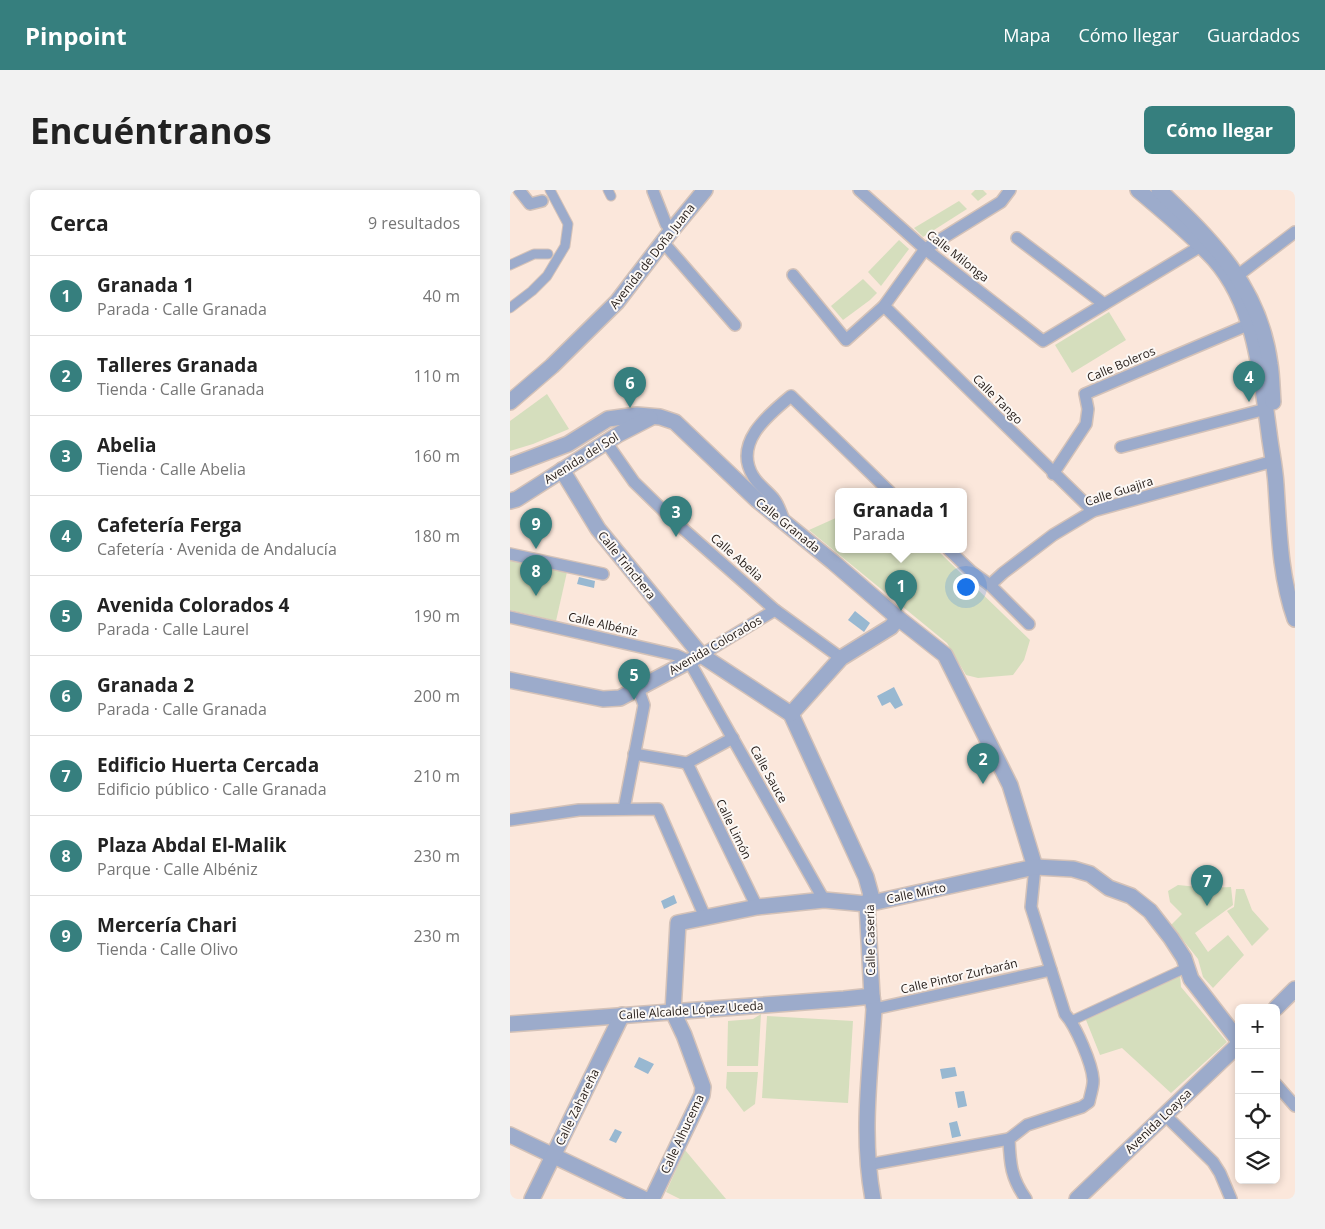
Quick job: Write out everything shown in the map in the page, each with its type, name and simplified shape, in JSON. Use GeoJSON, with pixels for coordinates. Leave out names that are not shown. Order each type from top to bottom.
{"type":"FeatureCollection","features":[{"type":"Feature","properties":{"kind":"street"},"geometry":{"type":"LineString","coordinates":[[519,190],[530,204],[542,201]]}},
{"type":"Feature","properties":{"kind":"street"},"geometry":{"type":"LineString","coordinates":[[510,308],[532,291],[546,276],[565,246],[568,224],[550,190]]}},
{"type":"Feature","properties":{"kind":"street","name":"Avenida de Doña Juana"},"geometry":{"type":"LineString","coordinates":[[510,402],[552,366],[617,302],[705,190]]}},
{"type":"Feature","properties":{"kind":"street","name":"Calle Milonga"},"geometry":{"type":"LineString","coordinates":[[858,190],[926,249],[1043,341],[1104,304]]}},
{"type":"Feature","properties":{"kind":"street"},"geometry":{"type":"LineString","coordinates":[[793,274],[846,340],[884,306],[926,249],[1001,202],[1010,190]]}},
{"type":"Feature","properties":{"kind":"street"},"geometry":{"type":"LineString","coordinates":[[1138,190],[1214,259],[1226,275],[1250,324],[1274,461],[1283,568],[1288,599],[1295,619]]}},
{"type":"Feature","properties":{"kind":"street"},"geometry":{"type":"LineString","coordinates":[[1148,190],[1165,205],[1171,219]]}},
{"type":"Feature","properties":{"kind":"street"},"geometry":{"type":"LineString","coordinates":[[1159,190],[1216,247],[1246,290],[1259,321],[1270,364],[1276,444],[1274,461]]}},
{"type":"Feature","properties":{"kind":"street"},"geometry":{"type":"LineString","coordinates":[[653,191],[666,224],[672,230]]}},
{"type":"Feature","properties":{"kind":"street"},"geometry":{"type":"LineString","coordinates":[[1237,276],[1295,232]]}},
{"type":"Feature","properties":{"kind":"street"},"geometry":{"type":"LineString","coordinates":[[1017,238],[1104,304],[1201,246],[1216,247]]}},
{"type":"Feature","properties":{"kind":"street"},"geometry":{"type":"LineString","coordinates":[[663,242],[735,325]]}},
{"type":"Feature","properties":{"kind":"street"},"geometry":{"type":"LineString","coordinates":[[510,265],[534,254],[548,254]]}},
{"type":"Feature","properties":{"kind":"street","name":"Calle Tango"},"geometry":{"type":"LineString","coordinates":[[884,306],[1093,511]]}},
{"type":"Feature","properties":{"kind":"street"},"geometry":{"type":"LineString","coordinates":[[1250,324],[1257,331],[1263,356],[1270,364]]}},
{"type":"Feature","properties":{"kind":"street","name":"Calle Boleros"},"geometry":{"type":"LineString","coordinates":[[1054,474],[1086,424],[1088,409],[1085,394],[1250,324]]}},
{"type":"Feature","properties":{"kind":"street"},"geometry":{"type":"LineString","coordinates":[[785,522],[775,501],[753,476],[746,456],[749,440],[769,414],[791,396],[886,488]]}},
{"type":"Feature","properties":{"kind":"street"},"geometry":{"type":"LineString","coordinates":[[1121,447],[1266,409]]}},
{"type":"Feature","properties":{"kind":"street","name":"Calle Granada"},"geometry":{"type":"LineString","coordinates":[[510,466],[568,444],[608,419],[627,416],[653,416],[675,422],[757,500],[898,618],[945,654],[1010,785],[1035,867]]}},
{"type":"Feature","properties":{"kind":"street","name":"Avenida del Sol"},"geometry":{"type":"LineString","coordinates":[[510,501],[634,425],[653,416]]}},
{"type":"Feature","properties":{"kind":"street","name":"Calle Abelia"},"geometry":{"type":"LineString","coordinates":[[606,442],[634,482],[672,519],[775,610],[841,658]]}},
{"type":"Feature","properties":{"kind":"street","name":"Calle Guajira"},"geometry":{"type":"LineString","coordinates":[[990,585],[1054,535],[1093,511],[1274,461]]}},
{"type":"Feature","properties":{"kind":"street","name":"Calle Trinchera"},"geometry":{"type":"LineString","coordinates":[[562,470],[598,529],[695,658]]}},
{"type":"Feature","properties":{"kind":"street"},"geometry":{"type":"LineString","coordinates":[[952,553],[972,572],[990,585],[1029,624]]}},
{"type":"Feature","properties":{"kind":"street"},"geometry":{"type":"LineString","coordinates":[[510,554],[603,574]]}},
{"type":"Feature","properties":{"kind":"street","name":"Avenida Colorados"},"geometry":{"type":"LineString","coordinates":[[510,680],[603,699],[620,698],[695,658],[775,610]]}},
{"type":"Feature","properties":{"kind":"street","name":"Calle Albéniz"},"geometry":{"type":"LineString","coordinates":[[510,617],[695,658]]}},
{"type":"Feature","properties":{"kind":"street"},"geometry":{"type":"LineString","coordinates":[[695,658],[791,714],[841,658],[891,627],[898,618]]}},
{"type":"Feature","properties":{"kind":"street","name":"Calle Sauce"},"geometry":{"type":"LineString","coordinates":[[695,658],[733,738],[824,900]]}},
{"type":"Feature","properties":{"kind":"street"},"geometry":{"type":"LineString","coordinates":[[624,809],[644,705],[638,688]]}},
{"type":"Feature","properties":{"kind":"street","name":"Calle Casería"},"geometry":{"type":"LineString","coordinates":[[791,714],[866,877],[871,895],[867,904],[873,1003],[866,1130],[867,1165],[873,1199]]}},
{"type":"Feature","properties":{"kind":"street"},"geometry":{"type":"LineString","coordinates":[[634,754],[687,763],[733,738]]}},
{"type":"Feature","properties":{"kind":"street","name":"Calle Limón"},"geometry":{"type":"LineString","coordinates":[[687,763],[757,907]]}},
{"type":"Feature","properties":{"kind":"street"},"geometry":{"type":"LineString","coordinates":[[510,820],[579,810],[658,810],[705,917]]}},
{"type":"Feature","properties":{"kind":"street"},"geometry":{"type":"LineString","coordinates":[[867,1165],[1009,1139],[1027,1125],[1082,1107],[1089,1102],[1093,1079],[1085,1051],[1066,1014],[1050,970],[1031,907],[1035,867],[1073,869],[1090,874],[1110,888],[1130,896],[1150,912],[1171,938],[1188,968],[1192,980],[1235,1037]]}},
{"type":"Feature","properties":{"kind":"street","name":"Calle Mirto"},"geometry":{"type":"LineString","coordinates":[[678,924],[757,907],[824,900],[867,904],[1035,867]]}},
{"type":"Feature","properties":{"kind":"street","name":"Calle Alhucema"},"geometry":{"type":"LineString","coordinates":[[652,1199],[702,1095],[703,1087],[684,1034],[673,1012],[678,924]]}},
{"type":"Feature","properties":{"kind":"street"},"geometry":{"type":"LineString","coordinates":[[1071,1021],[1188,968]]}},
{"type":"Feature","properties":{"kind":"street","name":"Calle Pintor Zurbarán"},"geometry":{"type":"LineString","coordinates":[[873,1003],[1050,970]]}},
{"type":"Feature","properties":{"kind":"street"},"geometry":{"type":"LineString","coordinates":[[1280,1004],[1295,989]]}},
{"type":"Feature","properties":{"kind":"street","name":"Calle Alcalde López Uceda"},"geometry":{"type":"LineString","coordinates":[[510,1024],[844,1000],[873,1003]]}},
{"type":"Feature","properties":{"kind":"street","name":"Calle Zahareña"},"geometry":{"type":"LineString","coordinates":[[532,1199],[622,1015]]}},
{"type":"Feature","properties":{"kind":"street","name":"Avenida Loaysa"},"geometry":{"type":"LineString","coordinates":[[1077,1199],[1235,1046]]}},
{"type":"Feature","properties":{"kind":"street"},"geometry":{"type":"LineString","coordinates":[[1280,1089],[1295,1106]]}},
{"type":"Feature","properties":{"kind":"street"},"geometry":{"type":"LineString","coordinates":[[1165,1115],[1213,1162],[1231,1199]]}},
{"type":"Feature","properties":{"kind":"street"},"geometry":{"type":"LineString","coordinates":[[510,1135],[644,1199]]}},
{"type":"Feature","properties":{"kind":"street"},"geometry":{"type":"LineString","coordinates":[[1009,1139],[1010,1166],[1019,1189],[1026,1199]]}},
{"type":"Feature","properties":{"kind":"green space"},"geometry":{"type":"Polygon","coordinates":[[[975,190],[983,190],[987,194],[978,201],[971,194],[975,190]]]}},
{"type":"Feature","properties":{"kind":"green space"},"geometry":{"type":"Polygon","coordinates":[[[959,201],[967,209],[923,237],[914,228],[959,201]]]}},
{"type":"Feature","properties":{"kind":"green space"},"geometry":{"type":"Polygon","coordinates":[[[899,240],[909,249],[881,286],[868,272],[899,240]]]}},
{"type":"Feature","properties":{"kind":"green space"},"geometry":{"type":"Polygon","coordinates":[[[863,279],[877,293],[843,320],[831,306],[863,279]]]}},
{"type":"Feature","properties":{"kind":"green space"},"geometry":{"type":"Polygon","coordinates":[[[1109,312],[1126,340],[1072,373],[1055,345],[1109,312]]]}},
{"type":"Feature","properties":{"kind":"green space"},"geometry":{"type":"Polygon","coordinates":[[[547,394],[569,429],[510,451],[510,421],[547,394]]]}},
{"type":"Feature","properties":{"kind":"green space"},"geometry":{"type":"Polygon","coordinates":[[[835,518],[835,551],[809,530],[835,518]]]}},
{"type":"Feature","properties":{"kind":"green space"},"geometry":{"type":"Polygon","coordinates":[[[837,553],[940,553],[1030,640],[1024,660],[1013,675],[978,678],[966,675],[947,643],[837,553]]]}},
{"type":"Feature","properties":{"kind":"green space"},"geometry":{"type":"Polygon","coordinates":[[[510,558],[567,572],[556,621],[510,610],[510,558]]]}},
{"type":"Feature","properties":{"kind":"green space"},"geometry":{"type":"Polygon","coordinates":[[[1178,885],[1208,888],[1231,887],[1233,905],[1195,933],[1208,952],[1228,935],[1244,955],[1213,988],[1203,977],[1198,959],[1171,925],[1182,914],[1170,902],[1168,891],[1178,885]]]}},
{"type":"Feature","properties":{"kind":"green space"},"geometry":{"type":"Polygon","coordinates":[[[1236,889],[1244,889],[1252,910],[1269,929],[1252,946],[1227,911],[1234,907],[1236,889]]]}},
{"type":"Feature","properties":{"kind":"green space"},"geometry":{"type":"Polygon","coordinates":[[[1180,973],[1181,987],[1227,1042],[1171,1093],[1122,1048],[1100,1055],[1084,1015],[1180,973]]]}},
{"type":"Feature","properties":{"kind":"green space"},"geometry":{"type":"Polygon","coordinates":[[[761,1014],[758,1066],[727,1066],[728,1021],[753,1019],[761,1014]]]}},
{"type":"Feature","properties":{"kind":"green space"},"geometry":{"type":"Polygon","coordinates":[[[767,1016],[853,1021],[848,1103],[762,1098],[767,1016]]]}},
{"type":"Feature","properties":{"kind":"green space"},"geometry":{"type":"Polygon","coordinates":[[[727,1072],[758,1072],[755,1104],[744,1112],[726,1088],[727,1072]]]}},
{"type":"Feature","properties":{"kind":"green space"},"geometry":{"type":"Polygon","coordinates":[[[685,1150],[726,1199],[680,1199],[666,1192],[685,1150]]]}},
{"type":"Feature","properties":{"kind":"water"},"geometry":{"type":"Polygon","coordinates":[[[579,577],[595,581],[594,588],[577,584],[579,577]]]}},
{"type":"Feature","properties":{"kind":"water"},"geometry":{"type":"Polygon","coordinates":[[[855,611],[870,623],[864,632],[848,620],[855,611]]]}},
{"type":"Feature","properties":{"kind":"water"},"geometry":{"type":"Polygon","coordinates":[[[894,687],[903,705],[895,709],[890,702],[882,706],[877,696],[894,687]]]}},
{"type":"Feature","properties":{"kind":"water"},"geometry":{"type":"Polygon","coordinates":[[[674,895],[677,903],[664,909],[661,901],[674,895]]]}},
{"type":"Feature","properties":{"kind":"water"},"geometry":{"type":"Polygon","coordinates":[[[639,1057],[654,1064],[648,1074],[634,1067],[639,1057]]]}},
{"type":"Feature","properties":{"kind":"water"},"geometry":{"type":"Polygon","coordinates":[[[955,1067],[957,1076],[942,1079],[940,1069],[955,1067]]]}},
{"type":"Feature","properties":{"kind":"water"},"geometry":{"type":"Polygon","coordinates":[[[964,1091],[967,1106],[958,1108],[955,1092],[964,1091]]]}},
{"type":"Feature","properties":{"kind":"water"},"geometry":{"type":"Polygon","coordinates":[[[957,1121],[961,1136],[952,1138],[949,1123],[957,1121]]]}},
{"type":"Feature","properties":{"kind":"water"},"geometry":{"type":"Polygon","coordinates":[[[615,1129],[622,1132],[616,1143],[609,1140],[615,1129]]]}},
{"type":"Feature","properties":{"kind":"place","name":"Cafetería Ferga"},"geometry":{"type":"Point","coordinates":[1249,402]}},
{"type":"Feature","properties":{"kind":"place","name":"Granada 2"},"geometry":{"type":"Point","coordinates":[630,408]}},
{"type":"Feature","properties":{"kind":"place","name":"Abelia"},"geometry":{"type":"Point","coordinates":[676,537]}},
{"type":"Feature","properties":{"kind":"place","name":"Mercería Chari"},"geometry":{"type":"Point","coordinates":[536,549]}},
{"type":"Feature","properties":{"kind":"place","name":"Plaza Abdal El-Malik"},"geometry":{"type":"Point","coordinates":[536,596]}},
{"type":"Feature","properties":{"kind":"place","name":"Granada 1"},"geometry":{"type":"Point","coordinates":[901,611]}},
{"type":"Feature","properties":{"kind":"place","name":"Avenida Colorados 4"},"geometry":{"type":"Point","coordinates":[634,700]}},
{"type":"Feature","properties":{"kind":"place","name":"Talleres Granada"},"geometry":{"type":"Point","coordinates":[983,784]}},
{"type":"Feature","properties":{"kind":"place","name":"Edificio Huerta Cercada"},"geometry":{"type":"Point","coordinates":[1207,906]}}]}
